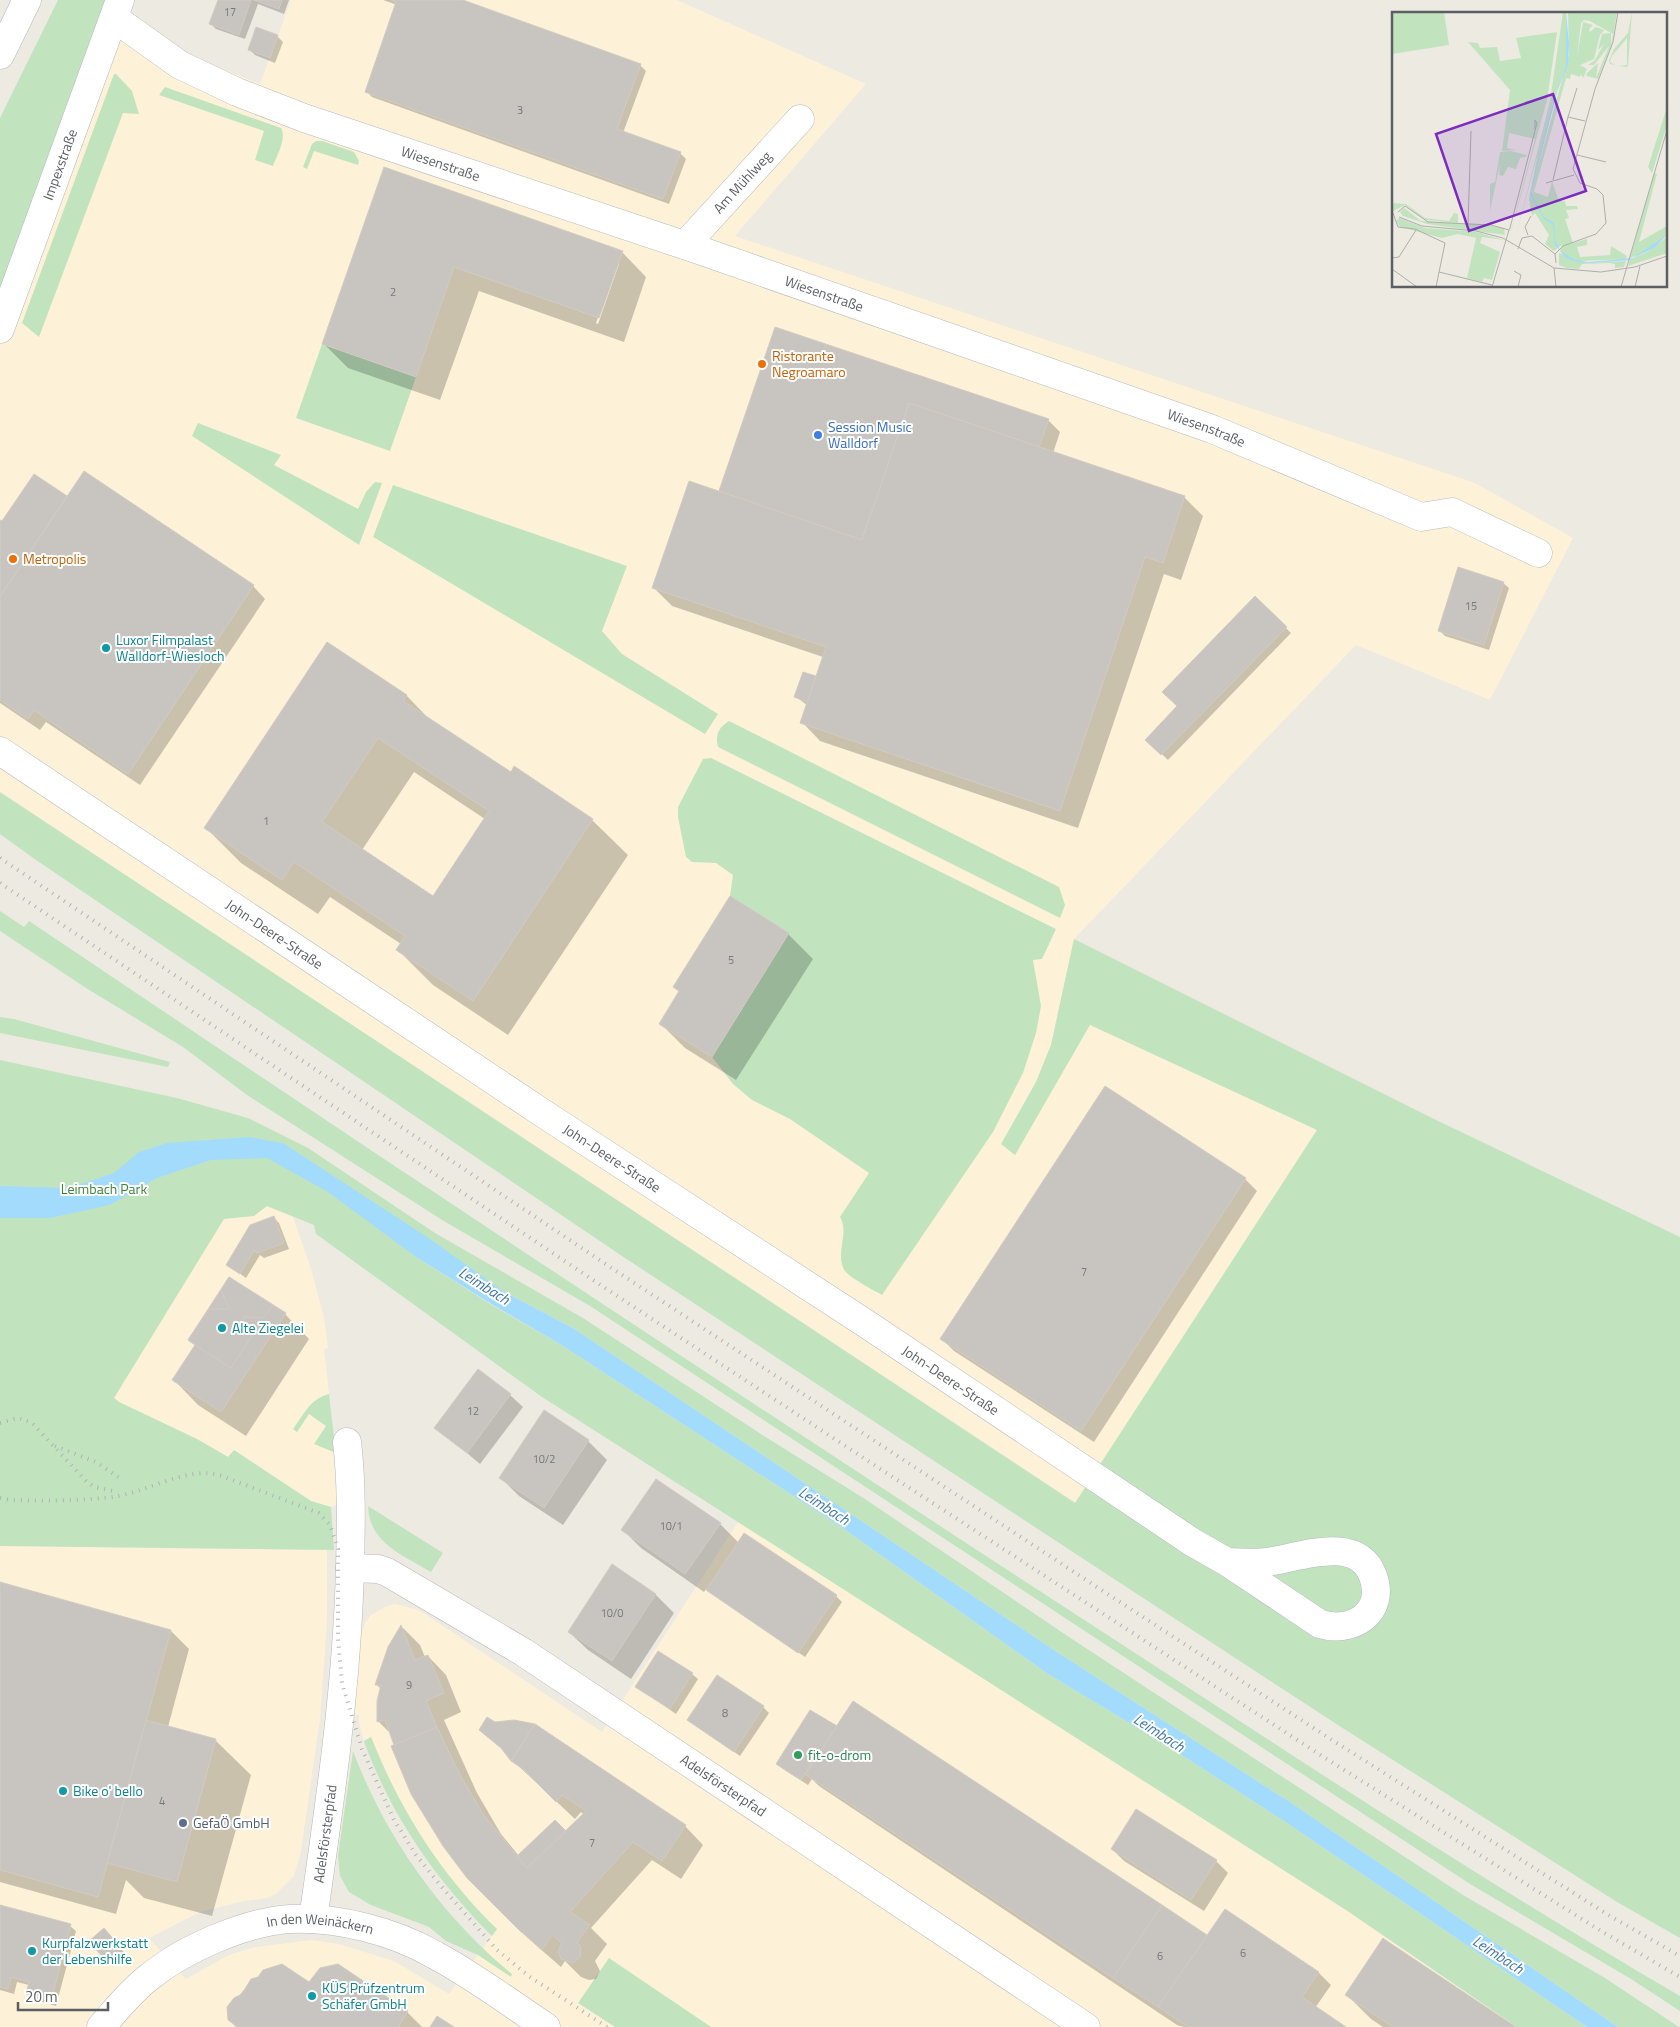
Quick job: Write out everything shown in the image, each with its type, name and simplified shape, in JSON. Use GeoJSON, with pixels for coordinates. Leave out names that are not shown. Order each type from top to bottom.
{"type":"FeatureCollection","features":[{"type":"Feature","properties":{"kind":"street"},"geometry":{"type":"LineString","coordinates":[[0,55],[27,0]]}},
{"type":"Feature","properties":{"kind":"street","name":"Wiesenstraße"},"geometry":{"type":"LineString","coordinates":[[117,9],[180,65],[237,92],[304,118],[685,245],[1212,429],[1421,517],[1452,512],[1538,553]]}},
{"type":"Feature","properties":{"kind":"street","name":"Impexstraße"},"geometry":{"type":"LineString","coordinates":[[0,329],[117,9]]}},
{"type":"Feature","properties":{"kind":"street","name":"Am Mühlweg"},"geometry":{"type":"LineString","coordinates":[[685,245],[800,119]]}},
{"type":"Feature","properties":{"kind":"street","name":"John-Deere-Straße"},"geometry":{"type":"LineString","coordinates":[[0,751],[544,1114],[860,1320],[1192,1542],[1227,1562],[1320,1624],[1333,1628],[1346,1627],[1358,1622],[1368,1613],[1374,1601],[1376,1588],[1372,1575],[1365,1563],[1355,1556],[1342,1552],[1326,1552],[1249,1564],[1227,1562]]}},
{"type":"Feature","properties":{"kind":"street","name":"Adelsförsterpfad"},"geometry":{"type":"LineString","coordinates":[[313,1919],[342,1697],[349,1610],[352,1519],[347,1442]]}},
{"type":"Feature","properties":{"kind":"street","name":"Adelsförsterpfad"},"geometry":{"type":"LineString","coordinates":[[350,1568],[378,1569],[387,1572],[523,1652],[1086,2027]]}},
{"type":"Feature","properties":{"kind":"street","name":"In den Weinäckern"},"geometry":{"type":"LineString","coordinates":[[101,2027],[122,2001],[148,1978],[191,1951],[250,1927],[287,1920],[313,1919],[346,1924],[406,1941],[435,1954],[546,2027]]}},
{"type":"Feature","properties":{"kind":"shaded area"},"geometry":{"type":"Polygon","coordinates":[[[291,0],[677,0],[866,84],[735,236],[1475,483],[1573,538],[1490,700],[1356,645],[1074,939],[1051,1045],[1036,1082],[1002,1144],[1015,1155],[1090,1024],[1317,1130],[1076,1503],[378,1042],[93,859],[0,793],[0,302],[109,16],[188,55],[260,84],[291,0]]]}},
{"type":"Feature","properties":{"kind":"shaded area"},"geometry":{"type":"Polygon","coordinates":[[[266,1206],[293,1217],[311,1269],[324,1317],[328,1348],[324,1349],[340,1492],[338,1504],[331,1507],[311,1501],[234,1450],[229,1457],[114,1398],[224,1218],[254,1216],[266,1206]]]}},
{"type":"Feature","properties":{"kind":"shaded area"},"geometry":{"type":"Polygon","coordinates":[[[738,1522],[1346,1910],[1517,2027],[0,2027],[0,1546],[327,1550],[327,1620],[320,1719],[301,1851],[294,1876],[276,1894],[267,1898],[244,1901],[200,1912],[149,1938],[186,1979],[229,1955],[256,1947],[312,1940],[339,1944],[394,1961],[449,1994],[478,1955],[510,1976],[483,1948],[497,1929],[480,1913],[427,1848],[392,1785],[371,1737],[364,1741],[359,1723],[359,1715],[353,1714],[358,1643],[365,1623],[371,1615],[387,1606],[395,1604],[419,1610],[602,1732],[738,1522]]]}},
{"type":"Feature","properties":{"kind":"green space"},"geometry":{"type":"Polygon","coordinates":[[[58,0],[114,0],[0,306],[0,118],[58,0]]]}},
{"type":"Feature","properties":{"kind":"green space"},"geometry":{"type":"Polygon","coordinates":[[[114,74],[132,91],[139,114],[123,113],[39,337],[22,323],[114,74]]]}},
{"type":"Feature","properties":{"kind":"green space"},"geometry":{"type":"Polygon","coordinates":[[[165,87],[281,128],[283,132],[282,142],[273,166],[255,160],[264,131],[159,95],[165,87]]]}},
{"type":"Feature","properties":{"kind":"green space"},"geometry":{"type":"Polygon","coordinates":[[[316,141],[322,141],[354,152],[359,161],[358,165],[314,151],[307,169],[303,167],[312,144],[316,141]]]}},
{"type":"Feature","properties":{"kind":"green space"},"geometry":{"type":"Polygon","coordinates":[[[322,344],[416,377],[390,451],[296,418],[322,344]]]}},
{"type":"Feature","properties":{"kind":"green space"},"geometry":{"type":"Polygon","coordinates":[[[198,423],[281,455],[274,465],[358,509],[366,492],[375,482],[382,483],[359,545],[192,436],[198,423]]]}},
{"type":"Feature","properties":{"kind":"green space"},"geometry":{"type":"Polygon","coordinates":[[[393,485],[627,566],[602,631],[622,654],[718,714],[705,734],[373,537],[393,485]]]}},
{"type":"Feature","properties":{"kind":"green space"},"geometry":{"type":"Polygon","coordinates":[[[729,721],[1059,887],[1065,905],[1060,918],[718,747],[718,732],[729,721]]]}},
{"type":"Feature","properties":{"kind":"green space"},"geometry":{"type":"Polygon","coordinates":[[[711,758],[1056,929],[1042,959],[1033,960],[1041,1006],[1036,1033],[1023,1073],[993,1132],[882,1295],[848,1274],[845,1271],[841,1258],[843,1223],[840,1217],[869,1173],[790,1119],[752,1100],[733,1084],[712,1057],[789,933],[730,896],[733,875],[716,863],[692,862],[686,857],[678,817],[678,807],[703,759],[711,758]]]}},
{"type":"Feature","properties":{"kind":"green space"},"geometry":{"type":"Polygon","coordinates":[[[0,792],[1075,1503],[1317,1130],[1090,1025],[1015,1155],[1001,1144],[1036,1082],[1051,1045],[1074,939],[1432,1118],[1680,1237],[1680,1938],[1617,1902],[1341,1727],[1111,1577],[622,1256],[36,860],[0,834],[0,792]]]}},
{"type":"Feature","properties":{"kind":"green space"},"geometry":{"type":"Polygon","coordinates":[[[0,911],[24,927],[29,921],[938,1525],[1296,1758],[1525,1903],[1680,1996],[1680,2011],[1631,1979],[1470,1884],[590,1306],[442,1220],[247,1095],[183,1047],[86,988],[0,931],[0,911]]]}},
{"type":"Feature","properties":{"kind":"green space"},"geometry":{"type":"Polygon","coordinates":[[[0,1017],[14,1019],[170,1062],[168,1067],[0,1033],[0,1017]]]}},
{"type":"Feature","properties":{"kind":"green space","name":"Leimbach Park"},"geometry":{"type":"Polygon","coordinates":[[[0,1060],[177,1098],[248,1118],[308,1148],[435,1233],[583,1318],[865,1499],[1072,1639],[1463,1895],[1605,1978],[1679,2027],[1618,2027],[1293,1804],[1060,1654],[573,1328],[503,1291],[416,1257],[492,1305],[563,1346],[844,1529],[1048,1674],[1166,1745],[1284,1821],[1587,2027],[1517,2027],[1346,1910],[542,1397],[316,1234],[314,1225],[267,1206],[254,1216],[224,1219],[114,1398],[197,1439],[228,1457],[234,1450],[311,1501],[331,1507],[334,1550],[0,1546],[0,1060]]]}},
{"type":"Feature","properties":{"kind":"green space"},"geometry":{"type":"Polygon","coordinates":[[[329,1394],[336,1453],[314,1444],[326,1426],[309,1414],[297,1432],[293,1429],[312,1403],[322,1396],[329,1394]]]}},
{"type":"Feature","properties":{"kind":"green space"},"geometry":{"type":"Polygon","coordinates":[[[368,1506],[443,1553],[431,1572],[399,1553],[381,1539],[374,1530],[368,1506]]]}},
{"type":"Feature","properties":{"kind":"green space"},"geometry":{"type":"Polygon","coordinates":[[[371,1737],[382,1764],[409,1816],[440,1864],[497,1929],[492,1936],[453,1894],[435,1871],[404,1824],[377,1774],[366,1747],[364,1741],[371,1737]]]}},
{"type":"Feature","properties":{"kind":"green space"},"geometry":{"type":"Polygon","coordinates":[[[353,1751],[381,1814],[418,1873],[462,1927],[512,1974],[511,1977],[478,1955],[446,1941],[429,1927],[371,1905],[349,1892],[340,1876],[338,1856],[353,1751]]]}},
{"type":"Feature","properties":{"kind":"green space"},"geometry":{"type":"Polygon","coordinates":[[[609,1958],[711,2027],[615,2027],[578,2003],[609,1958]]]}},
{"type":"Feature","properties":{"kind":"water","name":"Leimbach"},"geometry":{"type":"Polygon","coordinates":[[[248,1137],[283,1143],[430,1239],[503,1291],[573,1328],[1060,1654],[1293,1804],[1618,2027],[1587,2027],[1284,1821],[1166,1745],[1048,1674],[844,1529],[563,1346],[416,1257],[328,1192],[267,1158],[211,1160],[157,1178],[110,1205],[50,1218],[0,1218],[0,1186],[69,1188],[114,1173],[139,1152],[167,1143],[248,1137]]]}},
{"type":"Feature","properties":{"kind":"building"},"geometry":{"type":"Polygon","coordinates":[[[218,0],[251,0],[239,35],[209,24],[218,0]]]}},
{"type":"Feature","properties":{"kind":"building"},"geometry":{"type":"Polygon","coordinates":[[[254,0],[282,0],[279,9],[254,0]]]}},
{"type":"Feature","properties":{"kind":"building"},"geometry":{"type":"Polygon","coordinates":[[[391,0],[463,0],[641,64],[617,129],[681,152],[663,199],[365,92],[396,2],[391,0]]]}},
{"type":"Feature","properties":{"kind":"building"},"geometry":{"type":"Polygon","coordinates":[[[256,27],[278,35],[270,58],[248,50],[256,27]]]}},
{"type":"Feature","properties":{"kind":"building"},"geometry":{"type":"Polygon","coordinates":[[[384,167],[623,251],[599,318],[454,267],[416,377],[322,344],[384,167]]]}},
{"type":"Feature","properties":{"kind":"building","name":"Session Music Walldorf"},"geometry":{"type":"Polygon","coordinates":[[[775,327],[1049,419],[1039,447],[909,403],[862,540],[719,491],[775,327]]]}},
{"type":"Feature","properties":{"kind":"building"},"geometry":{"type":"Polygon","coordinates":[[[909,403],[1185,496],[1163,563],[1145,557],[1060,811],[800,723],[826,647],[652,588],[689,481],[862,540],[909,403]]]}},
{"type":"Feature","properties":{"kind":"building","name":"Luxor Filmpalast Walldorf-Wiesloch"},"geometry":{"type":"Polygon","coordinates":[[[84,471],[254,585],[128,774],[34,710],[28,719],[0,700],[0,597],[84,471]]]}},
{"type":"Feature","properties":{"kind":"building","name":"Metropolis"},"geometry":{"type":"Polygon","coordinates":[[[34,474],[67,496],[0,597],[0,520],[2,521],[34,474]]]}},
{"type":"Feature","properties":{"kind":"building"},"geometry":{"type":"Polygon","coordinates":[[[1458,567],[1504,582],[1484,645],[1438,631],[1458,567]]]}},
{"type":"Feature","properties":{"kind":"building"},"geometry":{"type":"Polygon","coordinates":[[[1255,596],[1287,627],[1161,755],[1145,740],[1177,706],[1162,692],[1255,596]]]}},
{"type":"Feature","properties":{"kind":"building"},"geometry":{"type":"Polygon","coordinates":[[[327,642],[407,695],[403,701],[511,772],[514,766],[593,819],[473,1001],[396,950],[405,936],[294,862],[282,880],[204,828],[327,642]],[[378,738],[322,822],[433,896],[489,811],[378,738]]]}},
{"type":"Feature","properties":{"kind":"building"},"geometry":{"type":"Polygon","coordinates":[[[803,672],[816,676],[807,702],[794,697],[803,672]]]}},
{"type":"Feature","properties":{"kind":"building"},"geometry":{"type":"Polygon","coordinates":[[[730,896],[789,933],[712,1057],[659,1024],[679,991],[673,987],[730,896]]]}},
{"type":"Feature","properties":{"kind":"building"},"geometry":{"type":"Polygon","coordinates":[[[1105,1086],[1246,1178],[1081,1431],[940,1339],[1105,1086]]]}},
{"type":"Feature","properties":{"kind":"building"},"geometry":{"type":"Polygon","coordinates":[[[274,1216],[284,1243],[257,1253],[254,1250],[240,1274],[226,1265],[250,1225],[274,1216]]]}},
{"type":"Feature","properties":{"kind":"building"},"geometry":{"type":"Polygon","coordinates":[[[229,1277],[286,1313],[221,1412],[172,1380],[195,1345],[188,1340],[229,1277]]]}},
{"type":"Feature","properties":{"kind":"building","name":"Alte Ziegelei"},"geometry":{"type":"Polygon","coordinates":[[[229,1277],[273,1305],[263,1318],[243,1317],[251,1337],[231,1368],[188,1340],[209,1309],[229,1309],[221,1290],[229,1277]]]}},
{"type":"Feature","properties":{"kind":"building"},"geometry":{"type":"Polygon","coordinates":[[[478,1369],[511,1394],[467,1453],[434,1428],[478,1369]]]}},
{"type":"Feature","properties":{"kind":"building"},"geometry":{"type":"Polygon","coordinates":[[[544,1410],[589,1440],[544,1508],[499,1478],[544,1410]]]}},
{"type":"Feature","properties":{"kind":"building"},"geometry":{"type":"Polygon","coordinates":[[[656,1479],[721,1523],[685,1574],[621,1530],[656,1479]]]}},
{"type":"Feature","properties":{"kind":"building"},"geometry":{"type":"Polygon","coordinates":[[[744,1533],[837,1595],[798,1653],[706,1590],[744,1533]]]}},
{"type":"Feature","properties":{"kind":"building"},"geometry":{"type":"Polygon","coordinates":[[[612,1564],[656,1594],[612,1661],[568,1632],[612,1564]]]}},
{"type":"Feature","properties":{"kind":"building","name":"Bike o' bello"},"geometry":{"type":"Polygon","coordinates":[[[0,1582],[171,1630],[98,1897],[0,1870],[0,1582]]]}},
{"type":"Feature","properties":{"kind":"building"},"geometry":{"type":"Polygon","coordinates":[[[401,1625],[415,1660],[428,1655],[444,1693],[426,1701],[437,1727],[394,1745],[385,1720],[377,1722],[377,1701],[381,1685],[375,1685],[388,1647],[401,1625]]]}},
{"type":"Feature","properties":{"kind":"building"},"geometry":{"type":"Polygon","coordinates":[[[658,1651],[693,1673],[670,1709],[635,1687],[658,1651]]]}},
{"type":"Feature","properties":{"kind":"building"},"geometry":{"type":"Polygon","coordinates":[[[717,1675],[764,1706],[734,1752],[687,1720],[717,1675]]]}},
{"type":"Feature","properties":{"kind":"building"},"geometry":{"type":"Polygon","coordinates":[[[853,1701],[1162,1905],[1113,1978],[805,1774],[853,1701]]]}},
{"type":"Feature","properties":{"kind":"building"},"geometry":{"type":"Polygon","coordinates":[[[810,1710],[837,1726],[801,1780],[776,1764],[810,1710]]]}},
{"type":"Feature","properties":{"kind":"building"},"geometry":{"type":"Polygon","coordinates":[[[487,1717],[495,1722],[514,1720],[535,1724],[511,1761],[501,1748],[479,1730],[487,1717]]]}},
{"type":"Feature","properties":{"kind":"building","name":"Bike o' bello"},"geometry":{"type":"Polygon","coordinates":[[[146,1720],[216,1739],[177,1882],[107,1863],[146,1720]]]}},
{"type":"Feature","properties":{"kind":"building"},"geometry":{"type":"Polygon","coordinates":[[[535,1724],[686,1825],[662,1861],[633,1842],[570,1912],[590,1925],[577,1942],[581,1947],[580,1957],[573,1963],[561,1959],[558,1951],[562,1943],[552,1935],[542,1950],[467,1878],[443,1846],[411,1794],[391,1746],[437,1727],[459,1773],[483,1814],[527,1868],[586,1811],[562,1795],[556,1802],[523,1769],[511,1761],[535,1724]]]}},
{"type":"Feature","properties":{"kind":"building"},"geometry":{"type":"Polygon","coordinates":[[[1136,1809],[1217,1860],[1191,1900],[1111,1849],[1136,1809]]]}},
{"type":"Feature","properties":{"kind":"building"},"geometry":{"type":"Polygon","coordinates":[[[555,1820],[566,1831],[527,1868],[517,1856],[555,1820]]]}},
{"type":"Feature","properties":{"kind":"building","name":"Kurpfalzwerkstatt der Lebenshilfe"},"geometry":{"type":"Polygon","coordinates":[[[0,1905],[71,1924],[51,2001],[26,1994],[29,1982],[11,1977],[8,1989],[0,1987],[0,1905]]]}},
{"type":"Feature","properties":{"kind":"building"},"geometry":{"type":"Polygon","coordinates":[[[1162,1905],[1207,1935],[1158,2007],[1113,1978],[1162,1905]]]}},
{"type":"Feature","properties":{"kind":"building"},"geometry":{"type":"Polygon","coordinates":[[[1225,1909],[1319,1972],[1302,1997],[1346,2027],[1188,2027],[1158,2007],[1225,1909]]]}},
{"type":"Feature","properties":{"kind":"building"},"geometry":{"type":"Polygon","coordinates":[[[104,1928],[121,1948],[106,1961],[89,1941],[104,1928]]]}},
{"type":"Feature","properties":{"kind":"building"},"geometry":{"type":"Polygon","coordinates":[[[1383,1938],[1516,2027],[1393,2027],[1345,1995],[1383,1938]]]}},
{"type":"Feature","properties":{"kind":"building","name":"KÜS Prüfzentrum Schäfer GmbH"},"geometry":{"type":"Polygon","coordinates":[[[282,1964],[309,1982],[320,1968],[338,1964],[408,2011],[398,2027],[238,2027],[228,2020],[227,2007],[234,1998],[242,1994],[251,1979],[258,1977],[263,1970],[282,1964]]]}},
{"type":"Feature","properties":{"kind":"building"},"geometry":{"type":"Polygon","coordinates":[[[437,2016],[454,2027],[430,2027],[437,2016]]]}},
{"type":"Feature","properties":{"kind":"railway"},"geometry":{"type":"LineString","coordinates":[[0,858],[613,1269],[1103,1591],[1332,1740],[1610,1916],[1680,1956]]}},
{"type":"Feature","properties":{"kind":"railway"},"geometry":{"type":"LineString","coordinates":[[0,883],[602,1286],[888,1474],[1322,1756],[1601,1931],[1680,1977]]}},
{"type":"Feature","properties":{"kind":"railway"},"geometry":{"type":"LineString","coordinates":[[0,1423],[18,1418],[32,1423],[87,1482],[95,1487],[118,1492]]}},
{"type":"Feature","properties":{"kind":"railway"},"geometry":{"type":"LineString","coordinates":[[55,1446],[96,1462],[121,1479]]}},
{"type":"Feature","properties":{"kind":"railway"},"geometry":{"type":"LineString","coordinates":[[0,1498],[48,1501],[112,1497],[125,1495],[180,1477],[207,1473],[219,1475],[319,1513],[330,1525],[338,1549],[338,1639],[342,1683],[362,1749],[394,1820],[416,1855],[497,1950],[530,1977],[607,2027]]}},
{"type":"Feature","properties":{"kind":"place","name":"Ristorante Negroamaro"},"geometry":{"type":"Point","coordinates":[762,364]}},
{"type":"Feature","properties":{"kind":"place","name":"Session Music Walldorf"},"geometry":{"type":"Point","coordinates":[818,435]}},
{"type":"Feature","properties":{"kind":"place","name":"Metropolis"},"geometry":{"type":"Point","coordinates":[13,559]}},
{"type":"Feature","properties":{"kind":"place","name":"Luxor Filmpalast Walldorf-Wiesloch"},"geometry":{"type":"Point","coordinates":[106,648]}},
{"type":"Feature","properties":{"kind":"place","name":"Alte Ziegelei"},"geometry":{"type":"Point","coordinates":[222,1328]}},
{"type":"Feature","properties":{"kind":"place","name":"fit-o-drom"},"geometry":{"type":"Point","coordinates":[798,1755]}},
{"type":"Feature","properties":{"kind":"place","name":"Bike o' bello"},"geometry":{"type":"Point","coordinates":[63,1791]}},
{"type":"Feature","properties":{"kind":"place","name":"GefaÖ GmbH"},"geometry":{"type":"Point","coordinates":[183,1823]}},
{"type":"Feature","properties":{"kind":"place","name":"Kurpfalzwerkstatt der Lebenshilfe"},"geometry":{"type":"Point","coordinates":[32,1951]}},
{"type":"Feature","properties":{"kind":"place","name":"KÜS Prüfzentrum Schäfer GmbH"},"geometry":{"type":"Point","coordinates":[312,1996]}}]}
